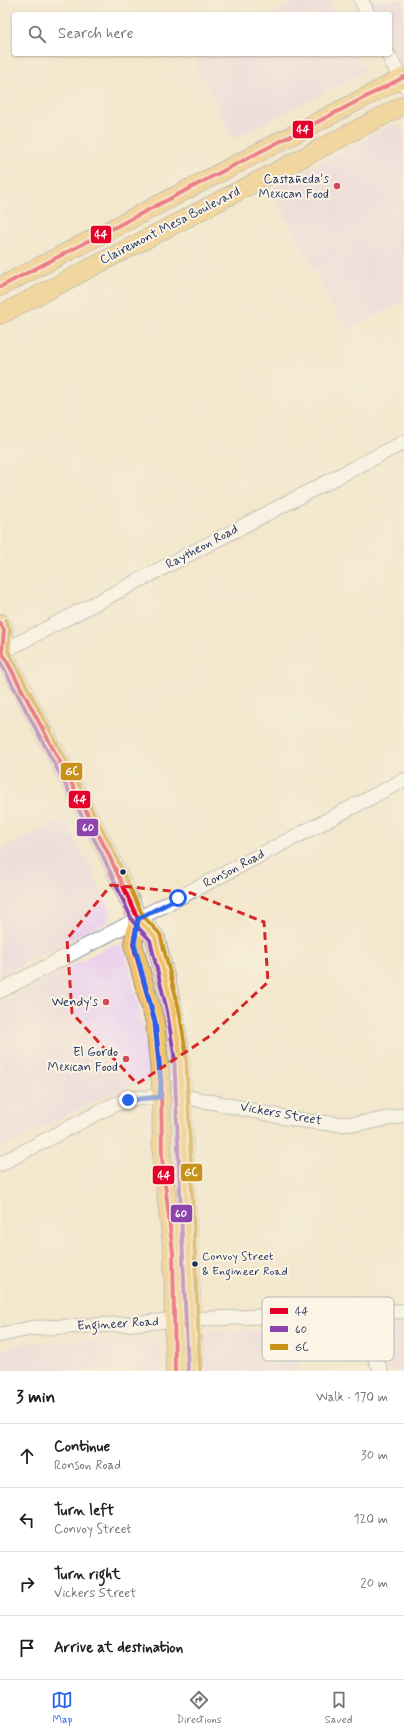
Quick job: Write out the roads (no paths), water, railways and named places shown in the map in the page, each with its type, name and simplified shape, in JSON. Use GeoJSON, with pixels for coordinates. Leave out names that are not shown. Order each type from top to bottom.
{"type":"FeatureCollection","features":[{"type":"Feature","properties":{"kind":"main road","name":"Clairemont Mesa Boulevard"},"geometry":{"type":"LineString","coordinates":[[0,287],[403,80]]}},
{"type":"Feature","properties":{"kind":"main road","name":"Clairemont Mesa Boulevard"},"geometry":{"type":"LineString","coordinates":[[0,315],[404,105]]}},
{"type":"Feature","properties":{"kind":"main road"},"geometry":{"type":"LineString","coordinates":[[0,623],[4,630],[1,652],[106,851],[138,919],[155,937],[161,957],[177,1029],[180,1053],[194,1371]]}},
{"type":"Feature","properties":{"kind":"main road"},"geometry":{"type":"LineString","coordinates":[[138,919],[134,944],[172,1084],[182,1097]]}},
{"type":"Feature","properties":{"kind":"main road"},"geometry":{"type":"LineString","coordinates":[[155,1022],[161,1083],[162,1158],[173,1253],[175,1371]]}},
{"type":"Feature","properties":{"kind":"main road"},"geometry":{"type":"LineString","coordinates":[[160,1097],[167,1100],[172,1109],[175,1121],[176,1166],[185,1176]]}},
{"type":"Feature","properties":{"kind":"street"},"geometry":{"type":"LineString","coordinates":[[361,0],[367,12]]}},
{"type":"Feature","properties":{"kind":"street"},"geometry":{"type":"LineString","coordinates":[[389,56],[403,80]]}},
{"type":"Feature","properties":{"kind":"street","name":"Raytheon Road"},"geometry":{"type":"LineString","coordinates":[[1,652],[404,442]]}},
{"type":"Feature","properties":{"kind":"street","name":"Ronson Road"},"geometry":{"type":"LineString","coordinates":[[0,991],[404,780]]}},
{"type":"Feature","properties":{"kind":"street"},"geometry":{"type":"LineString","coordinates":[[0,1164],[114,1105],[135,1098],[160,1097]]}},
{"type":"Feature","properties":{"kind":"street","name":"Vickers Street"},"geometry":{"type":"LineString","coordinates":[[182,1097],[299,1120],[352,1124],[366,1123],[404,1115]]}},
{"type":"Feature","properties":{"kind":"street","name":"Engineer Road"},"geometry":{"type":"LineString","coordinates":[[394,1311],[404,1311]]}},
{"type":"Feature","properties":{"kind":"street","name":"Engineer Road"},"geometry":{"type":"LineString","coordinates":[[0,1335],[32,1328],[262,1316]]}},
{"type":"Feature","properties":{"kind":"street"},"geometry":{"type":"LineString","coordinates":[[377,1361],[381,1371]]}},
{"type":"Feature","properties":{"kind":"place","name":"Castañeda's Mexican Food"},"geometry":{"type":"Point","coordinates":[337,186]}},
{"type":"Feature","properties":{"kind":"place","name":"Wendy's"},"geometry":{"type":"Point","coordinates":[106,1002]}},
{"type":"Feature","properties":{"kind":"place","name":"El Gordo Mexican Food"},"geometry":{"type":"Point","coordinates":[126,1059]}},
{"type":"Feature","properties":{"kind":"place","name":"Convoy Street & Engineer Road"},"geometry":{"type":"Point","coordinates":[195,1264]}}]}
